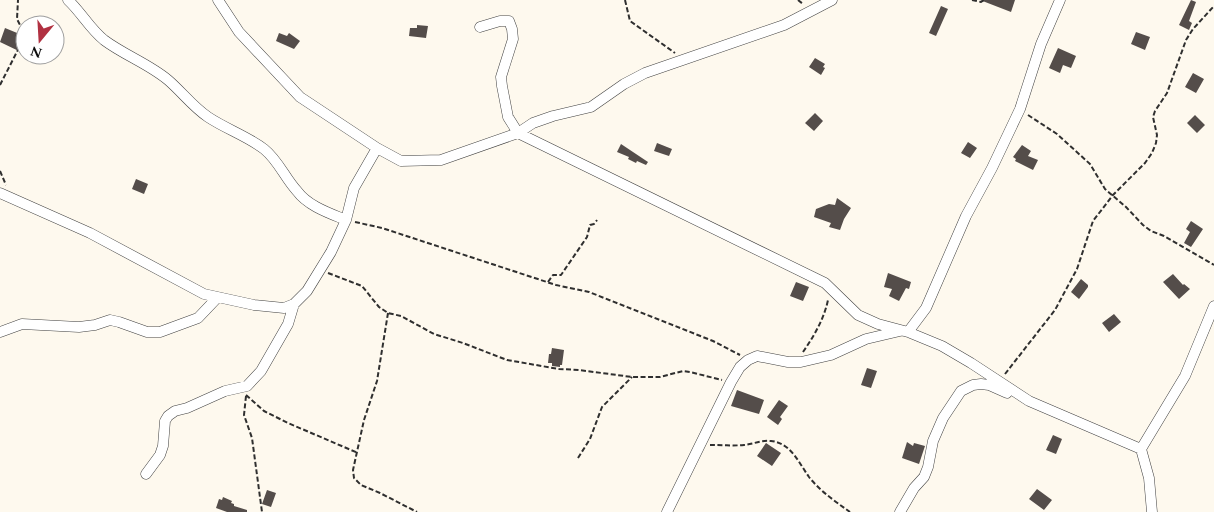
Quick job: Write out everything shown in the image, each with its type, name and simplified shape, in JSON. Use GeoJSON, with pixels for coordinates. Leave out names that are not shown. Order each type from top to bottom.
{"type":"FeatureCollection","features":[{"type":"Feature","properties":{"kind":"street"},"geometry":{"type":"LineString","coordinates":[[68,0],[102,38],[116,49],[168,80],[206,116],[265,150],[276,160],[283,174],[304,198],[317,207],[346,220]]}},
{"type":"Feature","properties":{"kind":"street"},"geometry":{"type":"LineString","coordinates":[[218,0],[240,32],[300,96],[377,148],[401,160],[441,160],[518,133],[533,123],[591,107],[624,84],[645,73],[784,25],[832,0]]}},
{"type":"Feature","properties":{"kind":"street"},"geometry":{"type":"LineString","coordinates":[[667,512],[732,382],[740,367],[748,360],[757,356],[796,362],[831,355],[866,340],[905,332],[926,308],[966,216],[992,168],[1020,109],[1041,44],[1060,0]]}},
{"type":"Feature","properties":{"kind":"street"},"geometry":{"type":"LineString","coordinates":[[480,27],[500,21],[509,21],[511,24],[513,39],[501,77],[508,117],[518,133],[816,279],[831,288],[858,315],[878,324],[942,346],[1029,401],[1141,449]]}},
{"type":"Feature","properties":{"kind":"street"},"geometry":{"type":"LineString","coordinates":[[0,192],[90,233],[204,294],[273,308],[284,308],[294,304],[308,292],[346,220],[354,188],[377,148]]}},
{"type":"Feature","properties":{"kind":"street"},"geometry":{"type":"LineString","coordinates":[[0,332],[22,324],[79,327],[95,325],[110,320],[147,332],[160,332],[198,318],[217,298]]}},
{"type":"Feature","properties":{"kind":"street"},"geometry":{"type":"LineString","coordinates":[[146,474],[160,455],[163,446],[165,421],[168,416],[175,411],[187,408],[224,391],[247,386],[261,371],[288,324],[294,304]]}},
{"type":"Feature","properties":{"kind":"street"},"geometry":{"type":"LineString","coordinates":[[1152,512],[1149,478],[1141,449],[1186,376],[1214,306]]}},
{"type":"Feature","properties":{"kind":"street"},"geometry":{"type":"LineString","coordinates":[[900,512],[914,488],[924,477],[933,441],[944,418],[961,392],[973,385],[981,384],[989,385],[1008,393],[1016,393]]}},
{"type":"Feature","properties":{"kind":"path"},"geometry":{"type":"LineString","coordinates":[[0,85],[24,38],[17,19],[18,0]]}},
{"type":"Feature","properties":{"kind":"path"},"geometry":{"type":"LineString","coordinates":[[625,0],[630,22],[673,51],[681,60]]}},
{"type":"Feature","properties":{"kind":"path"},"geometry":{"type":"LineString","coordinates":[[972,0],[981,2],[984,0]]}},
{"type":"Feature","properties":{"kind":"path"},"geometry":{"type":"LineString","coordinates":[[999,382],[1055,310],[1077,269],[1093,221],[1113,195],[1146,163],[1152,153],[1157,135],[1153,117],[1155,111],[1170,87],[1186,40],[1214,6]]}},
{"type":"Feature","properties":{"kind":"path"},"geometry":{"type":"LineString","coordinates":[[1020,109],[1057,134],[1090,164],[1106,189],[1151,231],[1164,236],[1214,265]]}},
{"type":"Feature","properties":{"kind":"path"},"geometry":{"type":"LineString","coordinates":[[346,220],[382,228],[548,282],[589,292],[713,341],[748,360]]}},
{"type":"Feature","properties":{"kind":"path"},"geometry":{"type":"LineString","coordinates":[[548,282],[553,274],[562,275],[586,238],[590,225],[594,224],[597,220]]}},
{"type":"Feature","properties":{"kind":"path"},"geometry":{"type":"LineString","coordinates":[[320,271],[362,286],[379,307],[388,313],[401,316],[434,334],[507,360],[559,370],[579,370],[632,377],[660,377],[683,371],[732,382]]}},
{"type":"Feature","properties":{"kind":"path"},"geometry":{"type":"LineString","coordinates":[[796,362],[812,340],[826,311],[831,288]]}},
{"type":"Feature","properties":{"kind":"path"},"geometry":{"type":"LineString","coordinates":[[388,313],[378,381],[364,420],[353,470],[354,478],[356,482],[417,512]]}},
{"type":"Feature","properties":{"kind":"path"},"geometry":{"type":"LineString","coordinates":[[578,458],[590,439],[602,407],[632,377]]}},
{"type":"Feature","properties":{"kind":"path"},"geometry":{"type":"LineString","coordinates":[[262,512],[252,438],[244,415],[246,396],[264,411],[280,420],[358,453]]}},
{"type":"Feature","properties":{"kind":"path"},"geometry":{"type":"LineString","coordinates":[[700,445],[743,445],[770,441],[779,443],[786,447],[801,463],[810,477],[826,494],[850,512]]}},
{"type":"Feature","properties":{"kind":"building"},"geometry":{"type":"Polygon","coordinates":[[[980,0],[1015,0],[1011,12],[980,0]]]}},
{"type":"Feature","properties":{"kind":"building"},"geometry":{"type":"Polygon","coordinates":[[[1191,0],[1196,2],[1189,21],[1192,23],[1189,30],[1179,25],[1191,0]]]}},
{"type":"Feature","properties":{"kind":"building"},"geometry":{"type":"Polygon","coordinates":[[[941,6],[948,9],[936,36],[929,33],[941,6]]]}},
{"type":"Feature","properties":{"kind":"building"},"geometry":{"type":"Polygon","coordinates":[[[417,25],[428,26],[426,38],[409,36],[410,28],[417,28],[417,25]]]}},
{"type":"Feature","properties":{"kind":"building"},"geometry":{"type":"Polygon","coordinates":[[[5,28],[15,32],[15,49],[0,42],[5,28]]]}},
{"type":"Feature","properties":{"kind":"building"},"geometry":{"type":"Polygon","coordinates":[[[1136,32],[1150,37],[1145,50],[1131,44],[1136,32]]]}},
{"type":"Feature","properties":{"kind":"building"},"geometry":{"type":"Polygon","coordinates":[[[279,33],[287,36],[289,33],[300,41],[294,49],[276,41],[279,33]]]}},
{"type":"Feature","properties":{"kind":"building"},"geometry":{"type":"Polygon","coordinates":[[[1058,48],[1076,56],[1071,68],[1063,65],[1060,73],[1049,68],[1058,48]]]}},
{"type":"Feature","properties":{"kind":"building"},"geometry":{"type":"Polygon","coordinates":[[[815,58],[825,64],[821,75],[809,67],[815,58]]]}},
{"type":"Feature","properties":{"kind":"building"},"geometry":{"type":"Polygon","coordinates":[[[1193,73],[1204,79],[1196,93],[1185,87],[1193,73]]]}},
{"type":"Feature","properties":{"kind":"building"},"geometry":{"type":"Polygon","coordinates":[[[815,113],[823,121],[814,131],[805,123],[815,113]]]}},
{"type":"Feature","properties":{"kind":"building"},"geometry":{"type":"Polygon","coordinates":[[[1195,115],[1205,125],[1197,133],[1187,123],[1195,115]]]}},
{"type":"Feature","properties":{"kind":"building"},"geometry":{"type":"Polygon","coordinates":[[[968,142],[977,148],[970,158],[961,153],[968,142]]]}},
{"type":"Feature","properties":{"kind":"building"},"geometry":{"type":"Polygon","coordinates":[[[657,143],[672,149],[669,156],[654,151],[657,143]]]}},
{"type":"Feature","properties":{"kind":"building"},"geometry":{"type":"Polygon","coordinates":[[[621,144],[648,162],[646,165],[637,161],[636,163],[628,159],[629,157],[617,152],[621,144]]]}},
{"type":"Feature","properties":{"kind":"building"},"geometry":{"type":"Polygon","coordinates":[[[1022,145],[1031,151],[1028,156],[1038,160],[1033,170],[1015,161],[1016,159],[1013,157],[1022,145]]]}},
{"type":"Feature","properties":{"kind":"building"},"geometry":{"type":"Polygon","coordinates":[[[136,179],[148,184],[144,194],[132,189],[136,179]]]}},
{"type":"Feature","properties":{"kind":"building"},"geometry":{"type":"Polygon","coordinates":[[[837,198],[851,208],[840,230],[829,227],[831,223],[814,217],[816,209],[829,204],[835,205],[837,198]]]}},
{"type":"Feature","properties":{"kind":"building"},"geometry":{"type":"Polygon","coordinates":[[[1191,221],[1203,229],[1191,247],[1184,243],[1190,232],[1186,229],[1191,221]]]}},
{"type":"Feature","properties":{"kind":"building"},"geometry":{"type":"Polygon","coordinates":[[[888,273],[911,282],[909,289],[906,288],[899,301],[889,296],[892,289],[884,287],[888,273]]]}},
{"type":"Feature","properties":{"kind":"building"},"geometry":{"type":"Polygon","coordinates":[[[1173,274],[1183,285],[1190,289],[1179,299],[1163,282],[1173,274]]]}},
{"type":"Feature","properties":{"kind":"building"},"geometry":{"type":"Polygon","coordinates":[[[1081,279],[1088,287],[1079,299],[1071,292],[1081,279]]]}},
{"type":"Feature","properties":{"kind":"building"},"geometry":{"type":"Polygon","coordinates":[[[796,282],[809,287],[803,301],[790,296],[796,282]]]}},
{"type":"Feature","properties":{"kind":"building"},"geometry":{"type":"Polygon","coordinates":[[[1114,314],[1121,322],[1109,332],[1102,323],[1114,314]]]}},
{"type":"Feature","properties":{"kind":"building"},"geometry":{"type":"Polygon","coordinates":[[[552,348],[564,350],[560,367],[552,366],[552,363],[548,363],[552,348]]]}},
{"type":"Feature","properties":{"kind":"building"},"geometry":{"type":"Polygon","coordinates":[[[867,368],[877,371],[871,388],[861,385],[867,368]]]}},
{"type":"Feature","properties":{"kind":"building"},"geometry":{"type":"Polygon","coordinates":[[[737,390],[764,400],[759,414],[731,406],[737,390]]]}},
{"type":"Feature","properties":{"kind":"building"},"geometry":{"type":"Polygon","coordinates":[[[779,400],[788,406],[780,417],[782,419],[778,425],[767,417],[779,400]]]}},
{"type":"Feature","properties":{"kind":"building"},"geometry":{"type":"Polygon","coordinates":[[[1053,435],[1062,439],[1056,454],[1046,450],[1053,435]]]}},
{"type":"Feature","properties":{"kind":"building"},"geometry":{"type":"Polygon","coordinates":[[[907,442],[913,446],[914,443],[925,446],[919,464],[902,458],[907,442]]]}},
{"type":"Feature","properties":{"kind":"building"},"geometry":{"type":"Polygon","coordinates":[[[766,443],[781,453],[772,466],[757,456],[766,443]]]}},
{"type":"Feature","properties":{"kind":"building"},"geometry":{"type":"Polygon","coordinates":[[[1037,489],[1052,500],[1044,510],[1029,499],[1037,489]]]}},
{"type":"Feature","properties":{"kind":"building"},"geometry":{"type":"Polygon","coordinates":[[[267,490],[276,493],[271,507],[262,504],[267,490]]]}},
{"type":"Feature","properties":{"kind":"building"},"geometry":{"type":"Polygon","coordinates":[[[223,497],[232,501],[231,503],[234,506],[247,510],[247,512],[227,512],[216,508],[219,499],[222,500],[223,497]]]}}]}
